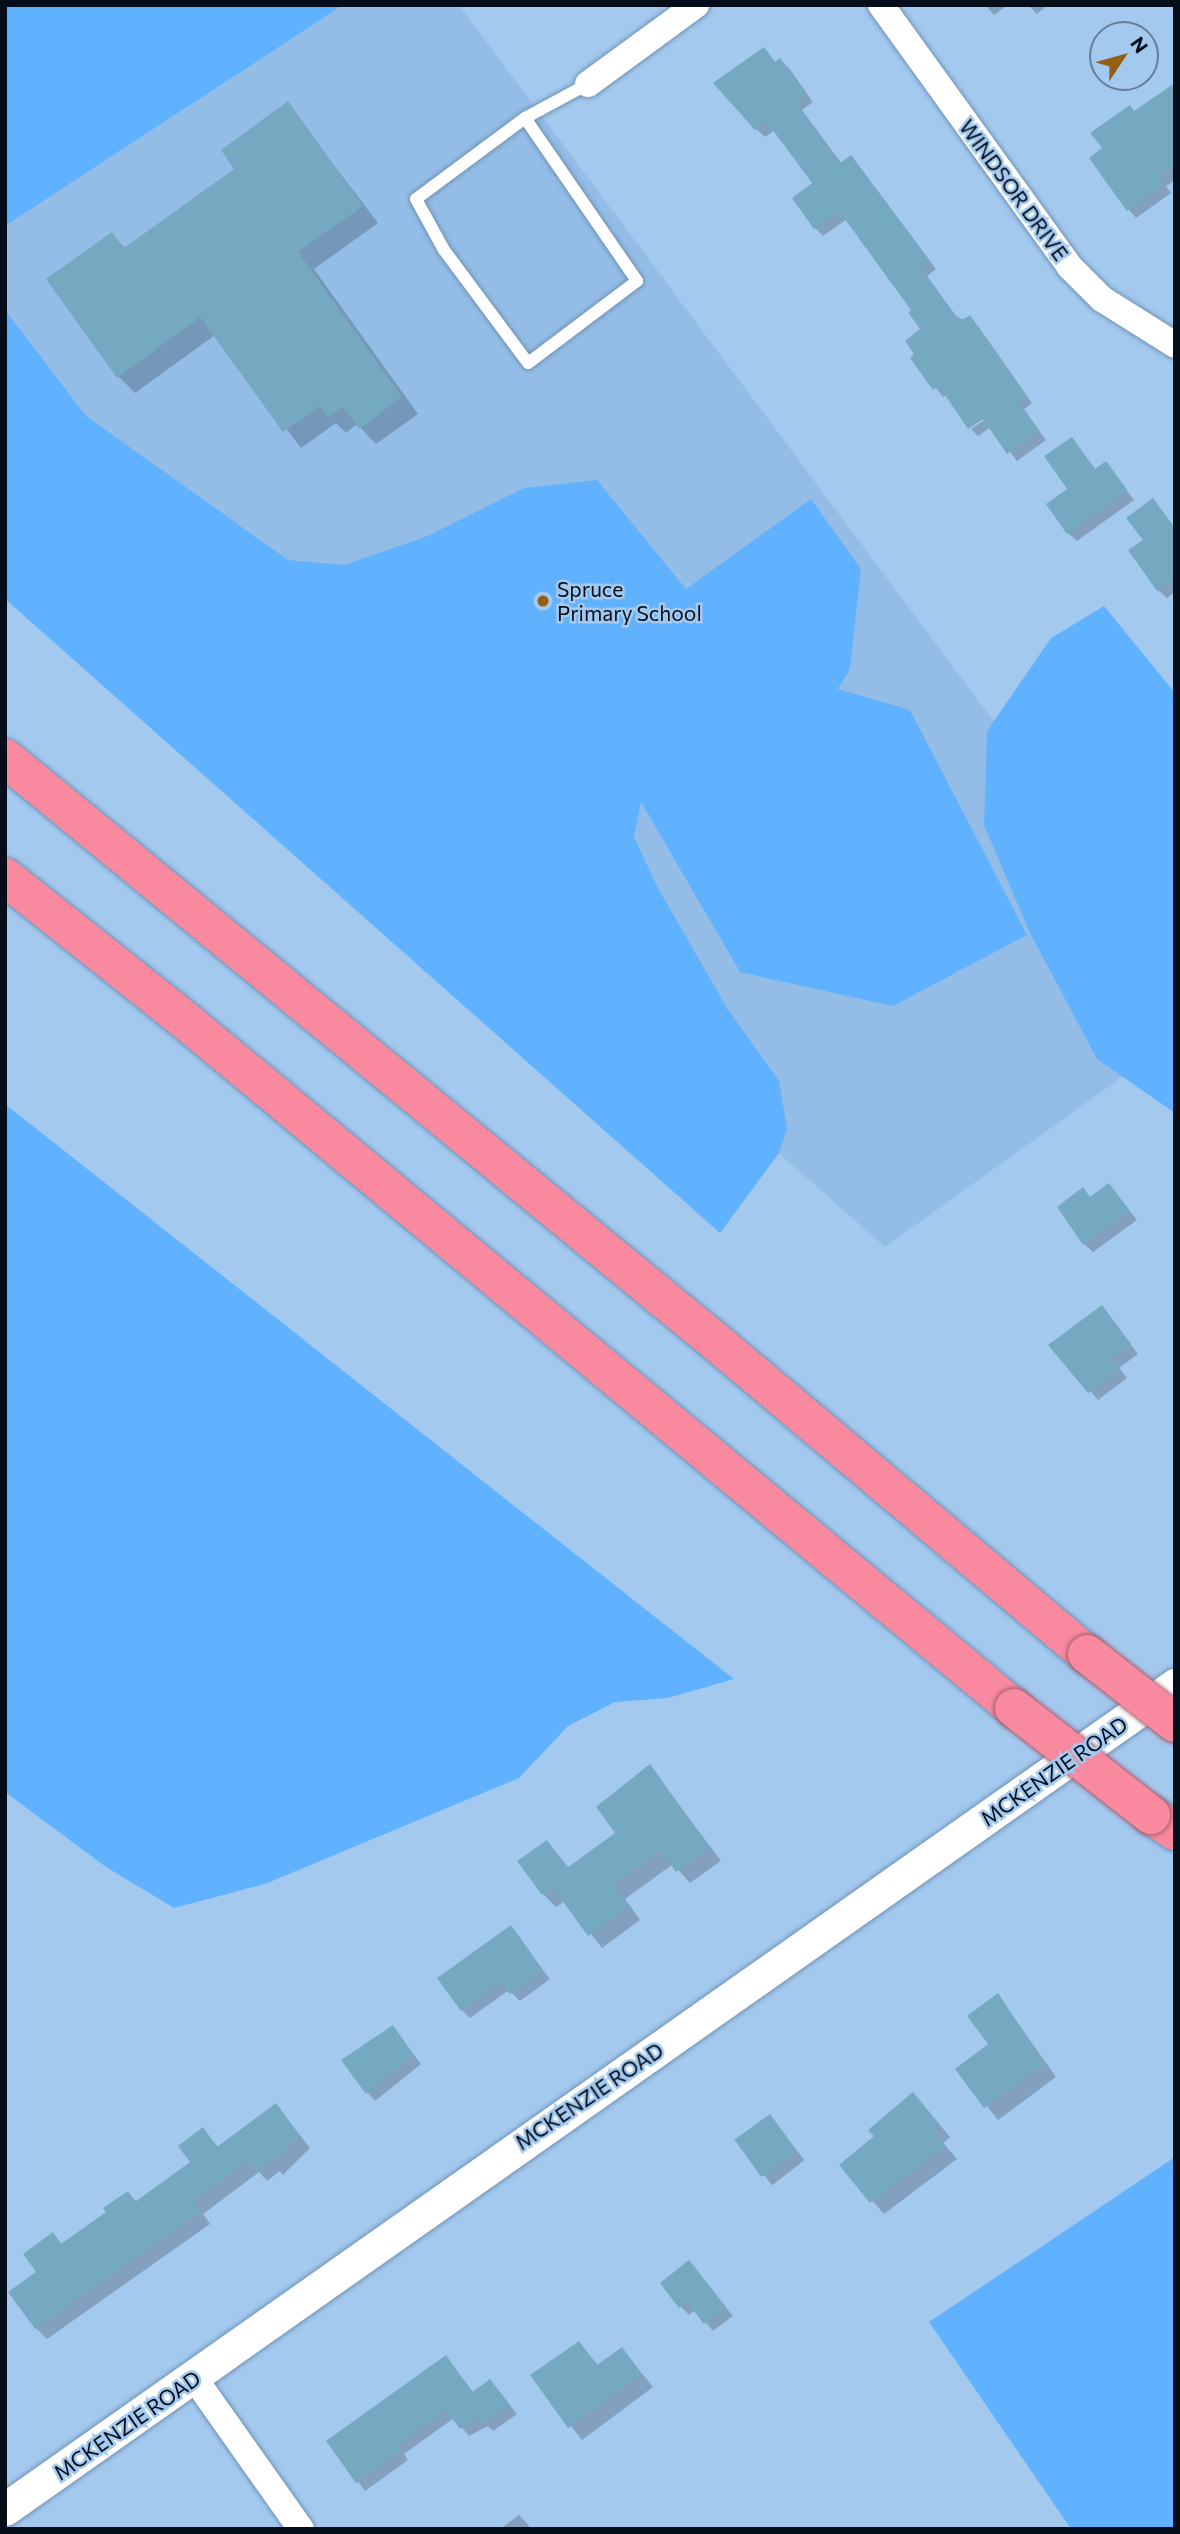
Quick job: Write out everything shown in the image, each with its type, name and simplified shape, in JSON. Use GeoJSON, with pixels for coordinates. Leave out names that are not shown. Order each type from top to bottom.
{"type":"FeatureCollection","features":[{"type":"Feature","properties":{"kind":"highway"},"geometry":{"type":"LineString","coordinates":[[5,758],[722,1347],[1087,1654],[1175,1723]]}},
{"type":"Feature","properties":{"kind":"highway"},"geometry":{"type":"LineString","coordinates":[[5,877],[175,1012],[1014,1708],[1163,1823]]}},
{"type":"Feature","properties":{"kind":"street"},"geometry":{"type":"LineString","coordinates":[[589,84],[696,5]]}},
{"type":"Feature","properties":{"kind":"street","name":"WINDSOR DRIVE"},"geometry":{"type":"LineString","coordinates":[[881,5],[1069,266],[1102,299],[1169,334]]}},
{"type":"Feature","properties":{"kind":"street","name":"MCKENZIE ROAD"},"geometry":{"type":"LineString","coordinates":[[5,2509],[195,2379],[434,2203],[822,1936],[1175,1685]]}},
{"type":"Feature","properties":{"kind":"street"},"geometry":{"type":"LineString","coordinates":[[195,2379],[301,2529]]}},
{"type":"Feature","properties":{"kind":"lane"},"geometry":{"type":"LineString","coordinates":[[524,118],[637,281],[528,363],[444,250],[416,199],[524,118],[589,84]]}},
{"type":"Feature","properties":{"kind":"shaded area"},"geometry":{"type":"Polygon","coordinates":[[[5,5],[343,5],[5,226],[5,5]]]}},
{"type":"Feature","properties":{"kind":"shaded area","name":"Spruce Primary School"},"geometry":{"type":"Polygon","coordinates":[[[343,5],[459,5],[1175,964],[1175,1039],[885,1247],[361,784],[5,417],[5,226],[343,5]]]}},
{"type":"Feature","properties":{"kind":"shaded area"},"geometry":{"type":"Polygon","coordinates":[[[5,310],[86,416],[288,560],[344,565],[425,537],[524,488],[597,480],[686,589],[811,499],[861,569],[850,669],[838,689],[910,710],[1027,935],[893,1006],[740,972],[641,802],[634,837],[657,886],[727,1008],[779,1081],[787,1129],[779,1153],[720,1233],[5,599],[5,310]]]}},
{"type":"Feature","properties":{"kind":"shaded area"},"geometry":{"type":"Polygon","coordinates":[[[1104,606],[1175,693],[1175,1113],[1097,1059],[1029,931],[984,825],[987,731],[1051,638],[1104,606]]]}},
{"type":"Feature","properties":{"kind":"shaded area"},"geometry":{"type":"Polygon","coordinates":[[[5,1104],[734,1679],[668,1698],[615,1702],[568,1726],[519,1778],[265,1884],[174,1908],[106,1867],[5,1792],[5,1104]]]}},
{"type":"Feature","properties":{"kind":"shaded area"},"geometry":{"type":"Polygon","coordinates":[[[1175,2157],[1175,2529],[1071,2529],[929,2322],[1175,2157]]]}},
{"type":"Feature","properties":{"kind":"building"},"geometry":{"type":"Polygon","coordinates":[[[764,47],[775,62],[780,58],[806,93],[795,101],[840,163],[851,155],[929,260],[920,267],[955,315],[963,320],[970,315],[1025,394],[1017,400],[1039,431],[1007,454],[983,419],[968,429],[939,386],[933,390],[910,358],[914,354],[905,341],[920,329],[908,312],[911,310],[839,211],[814,229],[792,198],[812,183],[767,122],[755,130],[713,83],[764,47]]]}},
{"type":"Feature","properties":{"kind":"building"},"geometry":{"type":"Polygon","coordinates":[[[1175,83],[1175,166],[1159,177],[1164,184],[1127,211],[1089,158],[1102,148],[1090,133],[1130,105],[1134,111],[1175,83]]]}},
{"type":"Feature","properties":{"kind":"building"},"geometry":{"type":"Polygon","coordinates":[[[288,101],[363,206],[298,252],[402,397],[359,429],[343,407],[328,417],[320,406],[283,432],[200,317],[117,378],[46,279],[112,232],[124,248],[234,169],[221,150],[288,101]]]}},
{"type":"Feature","properties":{"kind":"building"},"geometry":{"type":"Polygon","coordinates":[[[1072,437],[1095,469],[1106,461],[1128,491],[1067,534],[1046,504],[1067,489],[1044,456],[1072,437]]]}},
{"type":"Feature","properties":{"kind":"building"},"geometry":{"type":"Polygon","coordinates":[[[1153,498],[1175,528],[1175,578],[1157,591],[1128,550],[1143,540],[1126,518],[1153,498]]]}},
{"type":"Feature","properties":{"kind":"building"},"geometry":{"type":"Polygon","coordinates":[[[1109,1183],[1130,1211],[1083,1245],[1057,1207],[1083,1187],[1090,1197],[1109,1183]]]}},
{"type":"Feature","properties":{"kind":"building"},"geometry":{"type":"Polygon","coordinates":[[[1102,1305],[1131,1344],[1112,1359],[1120,1369],[1088,1393],[1048,1345],[1102,1305]]]}},
{"type":"Feature","properties":{"kind":"building"},"geometry":{"type":"Polygon","coordinates":[[[650,1764],[710,1848],[676,1872],[661,1851],[613,1885],[629,1907],[588,1936],[553,1888],[542,1895],[517,1861],[547,1840],[567,1868],[615,1833],[596,1807],[650,1764]]]}},
{"type":"Feature","properties":{"kind":"building"},"geometry":{"type":"Polygon","coordinates":[[[511,1925],[543,1970],[510,1994],[501,1982],[461,2011],[437,1978],[511,1925]]]}},
{"type":"Feature","properties":{"kind":"building"},"geometry":{"type":"Polygon","coordinates":[[[998,1993],[1045,2064],[984,2108],[955,2069],[988,2044],[967,2016],[998,1993]]]}},
{"type":"Feature","properties":{"kind":"building"},"geometry":{"type":"Polygon","coordinates":[[[393,2025],[414,2055],[366,2094],[341,2060],[393,2025]]]}},
{"type":"Feature","properties":{"kind":"building"},"geometry":{"type":"Polygon","coordinates":[[[913,2092],[939,2124],[932,2129],[946,2146],[870,2203],[839,2165],[874,2136],[868,2130],[913,2092]]]}},
{"type":"Feature","properties":{"kind":"building"},"geometry":{"type":"Polygon","coordinates":[[[276,2103],[300,2136],[286,2146],[290,2150],[255,2171],[247,2161],[193,2202],[200,2212],[35,2329],[8,2292],[36,2272],[23,2254],[53,2232],[61,2244],[106,2212],[103,2208],[128,2191],[135,2202],[190,2162],[178,2146],[203,2127],[217,2147],[276,2103]]]}},
{"type":"Feature","properties":{"kind":"building"},"geometry":{"type":"Polygon","coordinates":[[[770,2114],[797,2151],[761,2177],[734,2140],[770,2114]]]}},
{"type":"Feature","properties":{"kind":"building"},"geometry":{"type":"Polygon","coordinates":[[[689,2260],[726,2307],[704,2324],[687,2302],[679,2308],[660,2283],[689,2260]]]}},
{"type":"Feature","properties":{"kind":"building"},"geometry":{"type":"Polygon","coordinates":[[[579,2341],[597,2365],[622,2347],[642,2374],[568,2428],[530,2375],[579,2341]]]}},
{"type":"Feature","properties":{"kind":"building"},"geometry":{"type":"Polygon","coordinates":[[[446,2355],[472,2392],[490,2379],[510,2405],[484,2424],[479,2418],[460,2429],[446,2410],[397,2445],[401,2451],[356,2483],[326,2441],[446,2355]]]}},
{"type":"Feature","properties":{"kind":"place","name":"Spruce Primary School"},"geometry":{"type":"Point","coordinates":[543,601]}}]}
